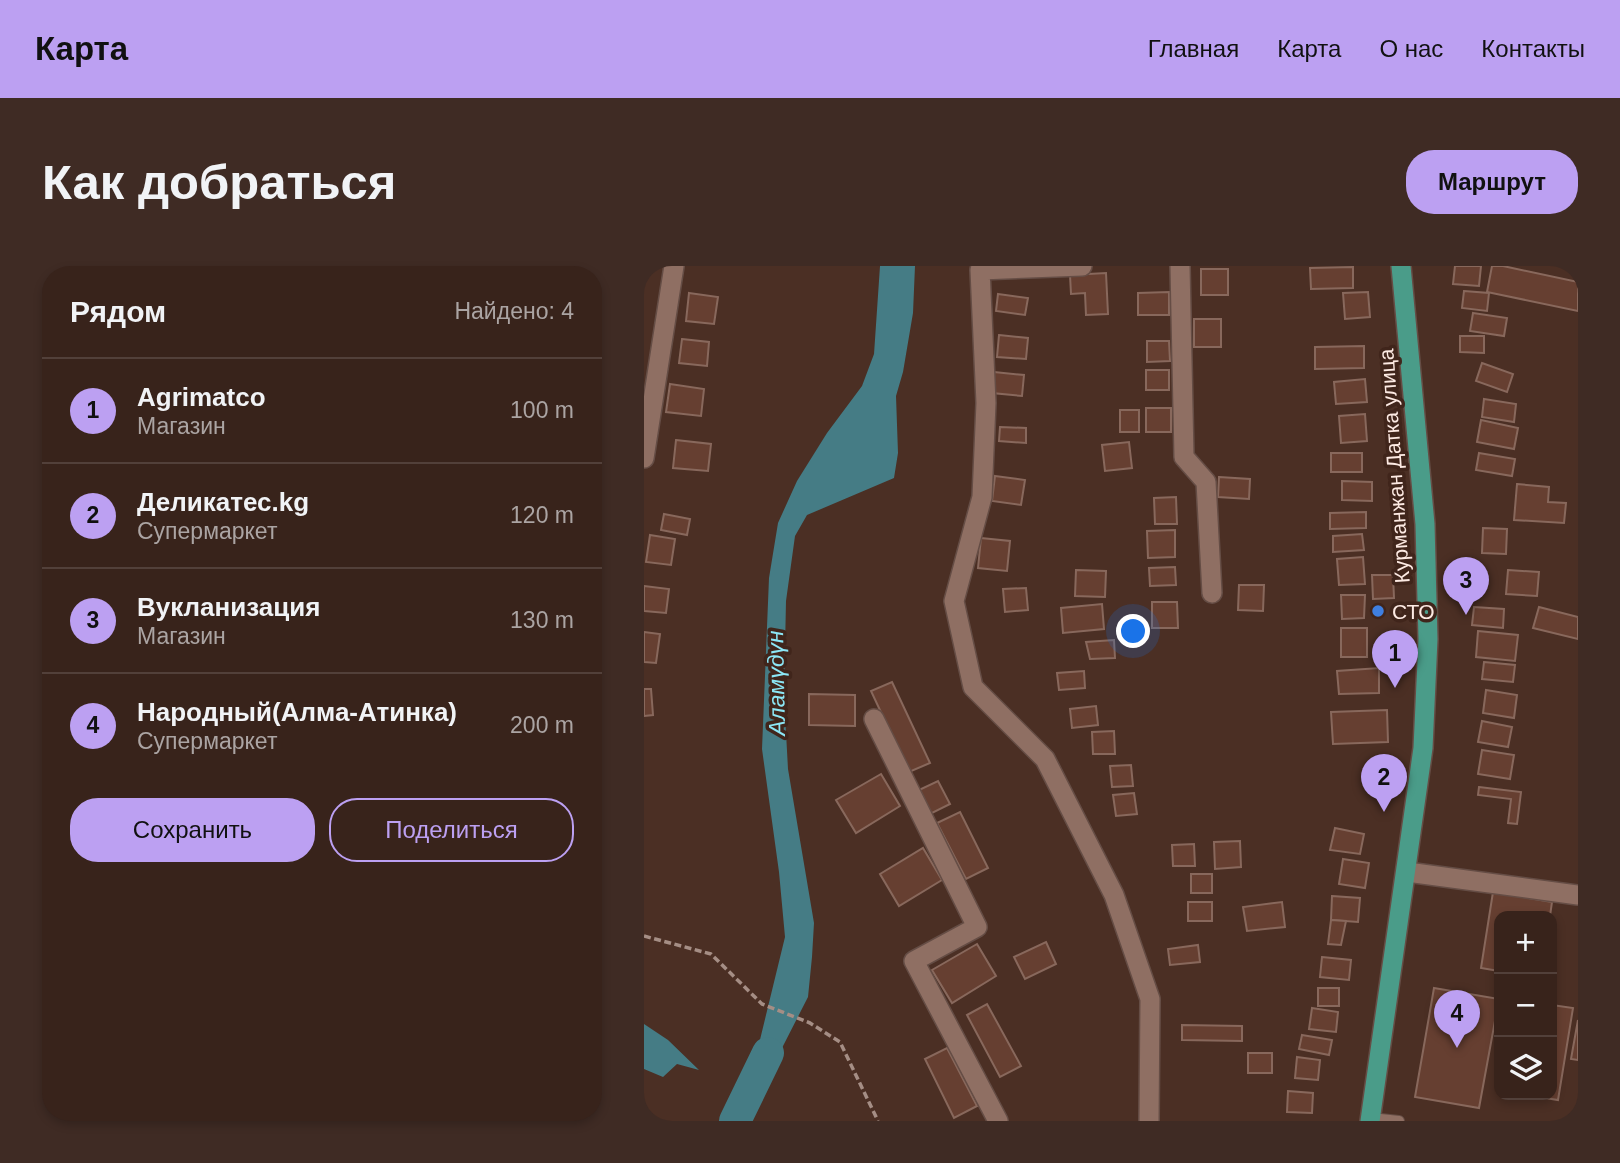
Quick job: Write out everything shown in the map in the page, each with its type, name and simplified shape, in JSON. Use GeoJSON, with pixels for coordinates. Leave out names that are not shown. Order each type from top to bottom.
{"type":"FeatureCollection","features":[{"type":"Feature","properties":{"kind":"main road","name":"Курманжан Датка улица"},"geometry":{"type":"LineString","coordinates":[[1371,1119],[1423,748],[1428,639],[1424,524],[1401,266]]}},
{"type":"Feature","properties":{"kind":"street"},"geometry":{"type":"LineString","coordinates":[[644,458],[674,266]]}},
{"type":"Feature","properties":{"kind":"street"},"geometry":{"type":"LineString","coordinates":[[1082,266],[980,270],[986,402],[982,497],[954,601],[973,687],[1045,759],[1114,895],[1150,999],[1149,1121]]}},
{"type":"Feature","properties":{"kind":"street"},"geometry":{"type":"LineString","coordinates":[[1180,266],[1184,457],[1206,482],[1212,593]]}},
{"type":"Feature","properties":{"kind":"street"},"geometry":{"type":"LineString","coordinates":[[874,719],[977,928],[914,961],[999,1121]]}},
{"type":"Feature","properties":{"kind":"street"},"geometry":{"type":"LineString","coordinates":[[1407,872],[1578,895]]}},
{"type":"Feature","properties":{"kind":"lane"},"geometry":{"type":"LineString","coordinates":[[1371,1119],[1399,1121]]}},
{"type":"Feature","properties":{"kind":"path"},"geometry":{"type":"LineString","coordinates":[[644,936],[711,954],[762,1004],[810,1023],[840,1042],[878,1121]]}},
{"type":"Feature","properties":{"kind":"water"},"geometry":{"type":"Polygon","coordinates":[[[880,266],[915,266],[913,313],[896,396],[898,453],[894,478],[807,515],[795,536],[786,601],[784,696],[788,769],[814,923],[812,957],[808,997],[757,1097],[741,1085],[757,1052],[785,937],[762,749],[769,578],[778,523],[797,481],[827,433],[862,386],[874,354],[880,266]]]}},
{"type":"Feature","properties":{"kind":"water"},"geometry":{"type":"Polygon","coordinates":[[[644,1024],[668,1040],[699,1070],[677,1064],[663,1077],[644,1069],[644,1024]]]}},
{"type":"Feature","properties":{"kind":"building"},"geometry":{"type":"Polygon","coordinates":[[[1455,266],[1481,266],[1479,286],[1453,284],[1455,266]]]}},
{"type":"Feature","properties":{"kind":"building"},"geometry":{"type":"Polygon","coordinates":[[[1492,266],[1578,282],[1578,311],[1487,292],[1492,266]]]}},
{"type":"Feature","properties":{"kind":"building"},"geometry":{"type":"Polygon","coordinates":[[[1353,267],[1353,288],[1311,289],[1310,268],[1353,267]]]}},
{"type":"Feature","properties":{"kind":"building"},"geometry":{"type":"Polygon","coordinates":[[[1201,269],[1228,269],[1228,295],[1201,295],[1201,269]]]}},
{"type":"Feature","properties":{"kind":"building"},"geometry":{"type":"Polygon","coordinates":[[[1106,273],[1108,314],[1086,315],[1085,293],[1071,294],[1070,275],[1106,273]]]}},
{"type":"Feature","properties":{"kind":"building"},"geometry":{"type":"Polygon","coordinates":[[[1464,291],[1489,293],[1487,311],[1462,308],[1464,291]]]}},
{"type":"Feature","properties":{"kind":"building"},"geometry":{"type":"Polygon","coordinates":[[[1169,292],[1169,315],[1138,315],[1138,293],[1169,292]]]}},
{"type":"Feature","properties":{"kind":"building"},"geometry":{"type":"Polygon","coordinates":[[[1368,292],[1370,317],[1345,319],[1343,293],[1368,292]]]}},
{"type":"Feature","properties":{"kind":"building"},"geometry":{"type":"Polygon","coordinates":[[[689,293],[718,297],[714,324],[686,321],[689,293]]]}},
{"type":"Feature","properties":{"kind":"building"},"geometry":{"type":"Polygon","coordinates":[[[998,294],[1028,298],[1025,315],[996,311],[998,294]]]}},
{"type":"Feature","properties":{"kind":"building"},"geometry":{"type":"Polygon","coordinates":[[[1473,313],[1507,318],[1504,336],[1470,331],[1473,313]]]}},
{"type":"Feature","properties":{"kind":"building"},"geometry":{"type":"Polygon","coordinates":[[[1194,319],[1221,319],[1221,347],[1194,347],[1194,319]]]}},
{"type":"Feature","properties":{"kind":"building"},"geometry":{"type":"Polygon","coordinates":[[[999,335],[1028,338],[1026,359],[997,357],[999,335]]]}},
{"type":"Feature","properties":{"kind":"building"},"geometry":{"type":"Polygon","coordinates":[[[1460,336],[1484,336],[1484,353],[1460,352],[1460,336]]]}},
{"type":"Feature","properties":{"kind":"building"},"geometry":{"type":"Polygon","coordinates":[[[682,339],[709,342],[707,366],[679,363],[682,339]]]}},
{"type":"Feature","properties":{"kind":"building"},"geometry":{"type":"Polygon","coordinates":[[[1147,341],[1169,341],[1170,361],[1147,362],[1147,341]]]}},
{"type":"Feature","properties":{"kind":"building"},"geometry":{"type":"Polygon","coordinates":[[[1364,346],[1364,368],[1315,369],[1315,347],[1364,346]]]}},
{"type":"Feature","properties":{"kind":"building"},"geometry":{"type":"Polygon","coordinates":[[[1482,363],[1513,374],[1507,392],[1476,381],[1482,363]]]}},
{"type":"Feature","properties":{"kind":"building"},"geometry":{"type":"Polygon","coordinates":[[[1146,370],[1169,370],[1169,390],[1146,390],[1146,370]]]}},
{"type":"Feature","properties":{"kind":"building"},"geometry":{"type":"Polygon","coordinates":[[[994,372],[1024,375],[1022,396],[992,393],[994,372]]]}},
{"type":"Feature","properties":{"kind":"building"},"geometry":{"type":"Polygon","coordinates":[[[1365,379],[1367,402],[1336,404],[1334,382],[1365,379]]]}},
{"type":"Feature","properties":{"kind":"building"},"geometry":{"type":"Polygon","coordinates":[[[670,384],[704,389],[701,416],[666,412],[670,384]]]}},
{"type":"Feature","properties":{"kind":"building"},"geometry":{"type":"Polygon","coordinates":[[[1484,399],[1516,404],[1514,422],[1482,417],[1484,399]]]}},
{"type":"Feature","properties":{"kind":"building"},"geometry":{"type":"Polygon","coordinates":[[[1146,408],[1171,408],[1171,432],[1146,432],[1146,408]]]}},
{"type":"Feature","properties":{"kind":"building"},"geometry":{"type":"Polygon","coordinates":[[[1120,410],[1139,410],[1139,432],[1120,432],[1120,410]]]}},
{"type":"Feature","properties":{"kind":"building"},"geometry":{"type":"Polygon","coordinates":[[[1365,414],[1367,441],[1341,443],[1339,416],[1365,414]]]}},
{"type":"Feature","properties":{"kind":"building"},"geometry":{"type":"Polygon","coordinates":[[[1481,420],[1518,428],[1514,449],[1477,442],[1481,420]]]}},
{"type":"Feature","properties":{"kind":"building"},"geometry":{"type":"Polygon","coordinates":[[[1000,427],[1026,428],[1026,443],[999,441],[1000,427]]]}},
{"type":"Feature","properties":{"kind":"building"},"geometry":{"type":"Polygon","coordinates":[[[676,440],[711,444],[708,471],[673,468],[676,440]]]}},
{"type":"Feature","properties":{"kind":"building"},"geometry":{"type":"Polygon","coordinates":[[[1129,442],[1132,468],[1105,471],[1102,445],[1129,442]]]}},
{"type":"Feature","properties":{"kind":"building"},"geometry":{"type":"Polygon","coordinates":[[[1331,453],[1362,453],[1362,472],[1331,472],[1331,453]]]}},
{"type":"Feature","properties":{"kind":"building"},"geometry":{"type":"Polygon","coordinates":[[[1479,453],[1515,459],[1512,476],[1476,470],[1479,453]]]}},
{"type":"Feature","properties":{"kind":"building"},"geometry":{"type":"Polygon","coordinates":[[[995,476],[1025,480],[1021,505],[992,501],[995,476]]]}},
{"type":"Feature","properties":{"kind":"building"},"geometry":{"type":"Polygon","coordinates":[[[1219,477],[1250,479],[1249,499],[1218,497],[1219,477]]]}},
{"type":"Feature","properties":{"kind":"building"},"geometry":{"type":"Polygon","coordinates":[[[1342,481],[1372,482],[1372,501],[1342,500],[1342,481]]]}},
{"type":"Feature","properties":{"kind":"building"},"geometry":{"type":"Polygon","coordinates":[[[1517,484],[1549,487],[1548,502],[1566,503],[1564,523],[1514,520],[1517,484]]]}},
{"type":"Feature","properties":{"kind":"building"},"geometry":{"type":"Polygon","coordinates":[[[1176,497],[1177,524],[1155,524],[1154,498],[1176,497]]]}},
{"type":"Feature","properties":{"kind":"building"},"geometry":{"type":"Polygon","coordinates":[[[1366,512],[1366,528],[1330,529],[1330,513],[1366,512]]]}},
{"type":"Feature","properties":{"kind":"building"},"geometry":{"type":"Polygon","coordinates":[[[664,514],[690,519],[687,535],[661,530],[664,514]]]}},
{"type":"Feature","properties":{"kind":"building"},"geometry":{"type":"Polygon","coordinates":[[[1483,528],[1507,529],[1506,554],[1482,553],[1483,528]]]}},
{"type":"Feature","properties":{"kind":"building"},"geometry":{"type":"Polygon","coordinates":[[[1175,530],[1175,557],[1148,558],[1147,531],[1175,530]]]}},
{"type":"Feature","properties":{"kind":"building"},"geometry":{"type":"Polygon","coordinates":[[[1362,534],[1364,550],[1333,552],[1333,536],[1362,534]]]}},
{"type":"Feature","properties":{"kind":"building"},"geometry":{"type":"Polygon","coordinates":[[[650,535],[675,539],[671,565],[646,562],[650,535]]]}},
{"type":"Feature","properties":{"kind":"building"},"geometry":{"type":"Polygon","coordinates":[[[981,538],[1010,541],[1007,571],[978,568],[981,538]]]}},
{"type":"Feature","properties":{"kind":"building"},"geometry":{"type":"Polygon","coordinates":[[[1363,557],[1365,584],[1339,585],[1337,559],[1363,557]]]}},
{"type":"Feature","properties":{"kind":"building"},"geometry":{"type":"Polygon","coordinates":[[[1175,567],[1176,585],[1150,586],[1149,568],[1175,567]]]}},
{"type":"Feature","properties":{"kind":"building"},"geometry":{"type":"Polygon","coordinates":[[[1076,570],[1106,571],[1105,597],[1075,596],[1076,570]]]}},
{"type":"Feature","properties":{"kind":"building"},"geometry":{"type":"Polygon","coordinates":[[[1508,570],[1539,572],[1537,596],[1506,594],[1508,570]]]}},
{"type":"Feature","properties":{"kind":"building"},"geometry":{"type":"Polygon","coordinates":[[[1372,575],[1393,575],[1394,598],[1373,599],[1372,575]]]}},
{"type":"Feature","properties":{"kind":"building"},"geometry":{"type":"Polygon","coordinates":[[[1239,585],[1264,585],[1263,611],[1238,610],[1239,585]]]}},
{"type":"Feature","properties":{"kind":"building"},"geometry":{"type":"Polygon","coordinates":[[[644,586],[669,589],[666,613],[644,611],[644,586]]]}},
{"type":"Feature","properties":{"kind":"building"},"geometry":{"type":"Polygon","coordinates":[[[1026,588],[1028,610],[1005,612],[1003,589],[1026,588]]]}},
{"type":"Feature","properties":{"kind":"building"},"geometry":{"type":"Polygon","coordinates":[[[1341,595],[1365,595],[1364,618],[1342,619],[1341,595]]]}},
{"type":"Feature","properties":{"kind":"building"},"geometry":{"type":"Polygon","coordinates":[[[1152,602],[1177,602],[1178,628],[1152,628],[1152,602]]]}},
{"type":"Feature","properties":{"kind":"building"},"geometry":{"type":"Polygon","coordinates":[[[1102,604],[1104,629],[1063,633],[1061,608],[1102,604]]]}},
{"type":"Feature","properties":{"kind":"building"},"geometry":{"type":"Polygon","coordinates":[[[1474,607],[1504,609],[1503,628],[1472,625],[1474,607]]]}},
{"type":"Feature","properties":{"kind":"building"},"geometry":{"type":"Polygon","coordinates":[[[1539,607],[1578,617],[1578,639],[1533,628],[1539,607]]]}},
{"type":"Feature","properties":{"kind":"building"},"geometry":{"type":"Polygon","coordinates":[[[1341,628],[1367,628],[1367,657],[1341,657],[1341,628]]]}},
{"type":"Feature","properties":{"kind":"building"},"geometry":{"type":"Polygon","coordinates":[[[1478,631],[1518,635],[1515,661],[1476,657],[1478,631]]]}},
{"type":"Feature","properties":{"kind":"building"},"geometry":{"type":"Polygon","coordinates":[[[644,632],[660,634],[656,663],[644,662],[644,632]]]}},
{"type":"Feature","properties":{"kind":"building"},"geometry":{"type":"Polygon","coordinates":[[[1114,640],[1115,658],[1090,659],[1086,642],[1114,640]]]}},
{"type":"Feature","properties":{"kind":"building"},"geometry":{"type":"Polygon","coordinates":[[[1484,662],[1515,665],[1513,682],[1482,679],[1484,662]]]}},
{"type":"Feature","properties":{"kind":"building"},"geometry":{"type":"Polygon","coordinates":[[[1379,668],[1379,693],[1339,694],[1337,671],[1379,668]]]}},
{"type":"Feature","properties":{"kind":"building"},"geometry":{"type":"Polygon","coordinates":[[[1084,671],[1085,688],[1059,690],[1057,673],[1084,671]]]}},
{"type":"Feature","properties":{"kind":"building"},"geometry":{"type":"Polygon","coordinates":[[[892,682],[930,763],[909,772],[871,691],[892,682]]]}},
{"type":"Feature","properties":{"kind":"building"},"geometry":{"type":"Polygon","coordinates":[[[644,689],[651,689],[653,715],[644,716],[644,689]]]}},
{"type":"Feature","properties":{"kind":"building"},"geometry":{"type":"Polygon","coordinates":[[[1486,690],[1517,695],[1514,718],[1483,713],[1486,690]]]}},
{"type":"Feature","properties":{"kind":"building"},"geometry":{"type":"Polygon","coordinates":[[[809,694],[855,695],[855,726],[809,725],[809,694]]]}},
{"type":"Feature","properties":{"kind":"building"},"geometry":{"type":"Polygon","coordinates":[[[1096,706],[1098,725],[1072,728],[1070,709],[1096,706]]]}},
{"type":"Feature","properties":{"kind":"building"},"geometry":{"type":"Polygon","coordinates":[[[1387,710],[1388,742],[1333,744],[1331,712],[1387,710]]]}},
{"type":"Feature","properties":{"kind":"building"},"geometry":{"type":"Polygon","coordinates":[[[1482,721],[1512,727],[1508,747],[1478,742],[1482,721]]]}},
{"type":"Feature","properties":{"kind":"building"},"geometry":{"type":"Polygon","coordinates":[[[1114,731],[1115,754],[1093,754],[1092,732],[1114,731]]]}},
{"type":"Feature","properties":{"kind":"building"},"geometry":{"type":"Polygon","coordinates":[[[1482,750],[1514,755],[1510,779],[1478,774],[1482,750]]]}},
{"type":"Feature","properties":{"kind":"building"},"geometry":{"type":"Polygon","coordinates":[[[1131,765],[1133,786],[1112,787],[1110,766],[1131,765]]]}},
{"type":"Feature","properties":{"kind":"building"},"geometry":{"type":"Polygon","coordinates":[[[881,774],[900,806],[856,833],[836,800],[881,774]]]}},
{"type":"Feature","properties":{"kind":"building"},"geometry":{"type":"Polygon","coordinates":[[[938,781],[950,804],[930,814],[919,790],[938,781]]]}},
{"type":"Feature","properties":{"kind":"building"},"geometry":{"type":"Polygon","coordinates":[[[1479,787],[1521,792],[1517,824],[1508,823],[1511,799],[1478,795],[1479,787]]]}},
{"type":"Feature","properties":{"kind":"building"},"geometry":{"type":"Polygon","coordinates":[[[1134,793],[1137,814],[1116,816],[1113,795],[1134,793]]]}},
{"type":"Feature","properties":{"kind":"building"},"geometry":{"type":"Polygon","coordinates":[[[960,812],[988,868],[966,879],[937,823],[960,812]]]}},
{"type":"Feature","properties":{"kind":"building"},"geometry":{"type":"Polygon","coordinates":[[[1335,828],[1364,834],[1360,854],[1330,850],[1335,828]]]}},
{"type":"Feature","properties":{"kind":"building"},"geometry":{"type":"Polygon","coordinates":[[[1240,841],[1241,867],[1215,869],[1214,842],[1240,841]]]}},
{"type":"Feature","properties":{"kind":"building"},"geometry":{"type":"Polygon","coordinates":[[[1194,844],[1195,866],[1173,866],[1172,845],[1194,844]]]}},
{"type":"Feature","properties":{"kind":"building"},"geometry":{"type":"Polygon","coordinates":[[[923,848],[942,880],[899,906],[880,874],[923,848]]]}},
{"type":"Feature","properties":{"kind":"building"},"geometry":{"type":"Polygon","coordinates":[[[1343,859],[1369,863],[1365,888],[1339,884],[1343,859]]]}},
{"type":"Feature","properties":{"kind":"building"},"geometry":{"type":"Polygon","coordinates":[[[1191,874],[1212,874],[1212,893],[1191,893],[1191,874]]]}},
{"type":"Feature","properties":{"kind":"building"},"geometry":{"type":"Polygon","coordinates":[[[1493,892],[1552,902],[1551,911],[1494,911],[1494,970],[1481,968],[1493,892]]]}},
{"type":"Feature","properties":{"kind":"building"},"geometry":{"type":"Polygon","coordinates":[[[1332,896],[1360,898],[1358,922],[1331,920],[1332,896]]]}},
{"type":"Feature","properties":{"kind":"building"},"geometry":{"type":"Polygon","coordinates":[[[1188,902],[1212,902],[1212,921],[1188,921],[1188,902]]]}},
{"type":"Feature","properties":{"kind":"building"},"geometry":{"type":"Polygon","coordinates":[[[1282,902],[1285,927],[1247,931],[1243,907],[1282,902]]]}},
{"type":"Feature","properties":{"kind":"building"},"geometry":{"type":"Polygon","coordinates":[[[1331,920],[1346,921],[1341,945],[1328,944],[1331,920]]]}},
{"type":"Feature","properties":{"kind":"building"},"geometry":{"type":"Polygon","coordinates":[[[1046,942],[1056,964],[1025,979],[1014,957],[1046,942]]]}},
{"type":"Feature","properties":{"kind":"building"},"geometry":{"type":"Polygon","coordinates":[[[977,944],[996,976],[952,1003],[932,970],[977,944]]]}},
{"type":"Feature","properties":{"kind":"building"},"geometry":{"type":"Polygon","coordinates":[[[1198,945],[1200,962],[1170,965],[1168,949],[1198,945]]]}},
{"type":"Feature","properties":{"kind":"building"},"geometry":{"type":"Polygon","coordinates":[[[1322,957],[1351,960],[1349,980],[1320,977],[1322,957]]]}},
{"type":"Feature","properties":{"kind":"building"},"geometry":{"type":"Polygon","coordinates":[[[1318,988],[1339,988],[1339,1006],[1318,1006],[1318,988]]]}},
{"type":"Feature","properties":{"kind":"building"},"geometry":{"type":"Polygon","coordinates":[[[1434,988],[1494,998],[1494,1026],[1479,1108],[1415,1097],[1434,988]]]}},
{"type":"Feature","properties":{"kind":"building"},"geometry":{"type":"Polygon","coordinates":[[[987,1004],[1021,1066],[1000,1077],[967,1015],[987,1004]]]}},
{"type":"Feature","properties":{"kind":"building"},"geometry":{"type":"Polygon","coordinates":[[[1557,1006],[1573,1008],[1557,1100],[1557,1006]]]}},
{"type":"Feature","properties":{"kind":"building"},"geometry":{"type":"Polygon","coordinates":[[[1312,1008],[1338,1012],[1336,1032],[1309,1029],[1312,1008]]]}},
{"type":"Feature","properties":{"kind":"building"},"geometry":{"type":"Polygon","coordinates":[[[1578,1020],[1578,1060],[1571,1059],[1578,1020]]]}},
{"type":"Feature","properties":{"kind":"building"},"geometry":{"type":"Polygon","coordinates":[[[1182,1025],[1242,1026],[1242,1041],[1182,1040],[1182,1025]]]}},
{"type":"Feature","properties":{"kind":"building"},"geometry":{"type":"Polygon","coordinates":[[[1302,1035],[1332,1040],[1329,1055],[1299,1049],[1302,1035]]]}},
{"type":"Feature","properties":{"kind":"building"},"geometry":{"type":"Polygon","coordinates":[[[947,1048],[977,1106],[954,1118],[925,1059],[947,1048]]]}},
{"type":"Feature","properties":{"kind":"building"},"geometry":{"type":"Polygon","coordinates":[[[1248,1053],[1272,1053],[1272,1073],[1248,1073],[1248,1053]]]}},
{"type":"Feature","properties":{"kind":"building"},"geometry":{"type":"Polygon","coordinates":[[[1297,1057],[1320,1060],[1318,1080],[1295,1078],[1297,1057]]]}},
{"type":"Feature","properties":{"kind":"building"},"geometry":{"type":"Polygon","coordinates":[[[1288,1091],[1313,1093],[1312,1113],[1287,1112],[1288,1091]]]}},
{"type":"Feature","properties":{"kind":"waterway","name":"Аламүдүн"},"geometry":{"type":"LineString","coordinates":[[735,1121],[768,1053]]}},
{"type":"Feature","properties":{"kind":"place","name":"СТО"},"geometry":{"type":"Point","coordinates":[1378,611]}},
{"type":"Feature","properties":{"kind":"place","name":"Вукланизация"},"geometry":{"type":"Point","coordinates":[1466,615]}},
{"type":"Feature","properties":{"kind":"place","name":"Agrimatco"},"geometry":{"type":"Point","coordinates":[1395,688]}},
{"type":"Feature","properties":{"kind":"place","name":"Деликатес.kg"},"geometry":{"type":"Point","coordinates":[1384,812]}},
{"type":"Feature","properties":{"kind":"place","name":"Народный(Алма-Атинка)"},"geometry":{"type":"Point","coordinates":[1457,1048]}}]}
